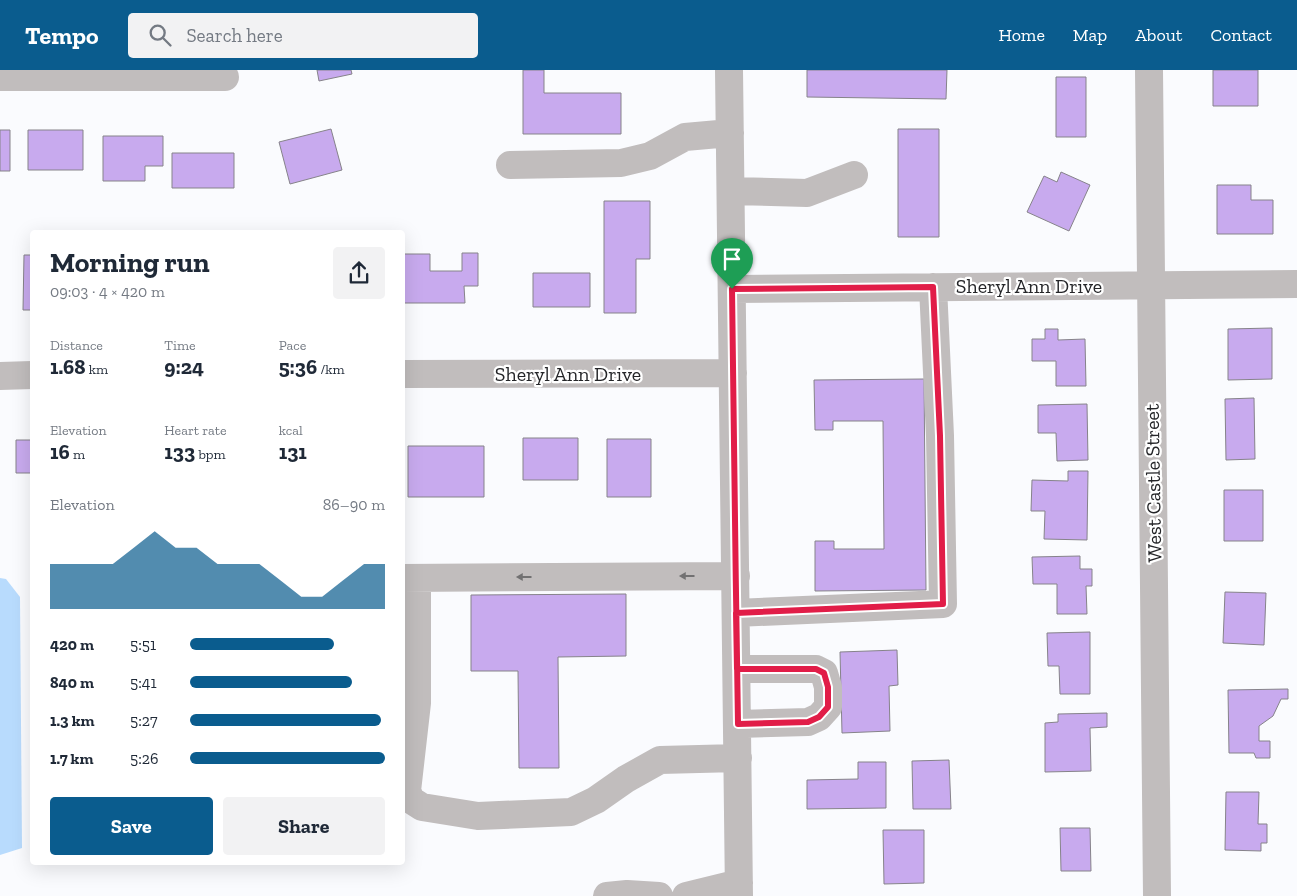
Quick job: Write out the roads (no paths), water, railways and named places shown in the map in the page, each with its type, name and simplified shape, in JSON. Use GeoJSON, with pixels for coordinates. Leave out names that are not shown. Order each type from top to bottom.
{"type":"FeatureCollection","features":[{"type":"Feature","properties":{"kind":"street"},"geometry":{"type":"LineString","coordinates":[[686,896],[739,889],[730,70]]}},
{"type":"Feature","properties":{"kind":"street","name":"West Castle Street"},"geometry":{"type":"LineString","coordinates":[[1149,70],[1157,896]]}},
{"type":"Feature","properties":{"kind":"street"},"geometry":{"type":"LineString","coordinates":[[0,77],[225,78]]}},
{"type":"Feature","properties":{"kind":"street"},"geometry":{"type":"LineString","coordinates":[[510,165],[621,163],[650,156],[685,137],[730,134]]}},
{"type":"Feature","properties":{"kind":"street"},"geometry":{"type":"LineString","coordinates":[[731,192],[807,193],[854,175]]}},
{"type":"Feature","properties":{"kind":"street","name":"Sheryl Ann Drive"},"geometry":{"type":"LineString","coordinates":[[732,289],[1297,284]]}},
{"type":"Feature","properties":{"kind":"street"},"geometry":{"type":"LineString","coordinates":[[736,613],[943,604],[940,436],[933,287]]}},
{"type":"Feature","properties":{"kind":"street","name":"Sheryl Ann Drive"},"geometry":{"type":"LineString","coordinates":[[405,374],[733,373]]}},
{"type":"Feature","properties":{"kind":"street"},"geometry":{"type":"LineString","coordinates":[[0,376],[30,375]]}},
{"type":"Feature","properties":{"kind":"street"},"geometry":{"type":"LineString","coordinates":[[736,576],[410,578],[417,704],[407,791],[411,800],[422,807],[478,816],[571,812],[596,800],[626,779],[660,760],[738,758]]}},
{"type":"Feature","properties":{"kind":"street"},"geometry":{"type":"LineString","coordinates":[[737,669],[816,669],[824,673],[828,687],[828,707],[819,717],[808,722],[738,724]]}},
{"type":"Feature","properties":{"kind":"street"},"geometry":{"type":"LineString","coordinates":[[607,896],[627,894],[659,896]]}},
{"type":"Feature","properties":{"kind":"water"},"geometry":{"type":"Polygon","coordinates":[[[0,578],[6,579],[20,597],[22,848],[0,855],[0,578]]]}}]}
